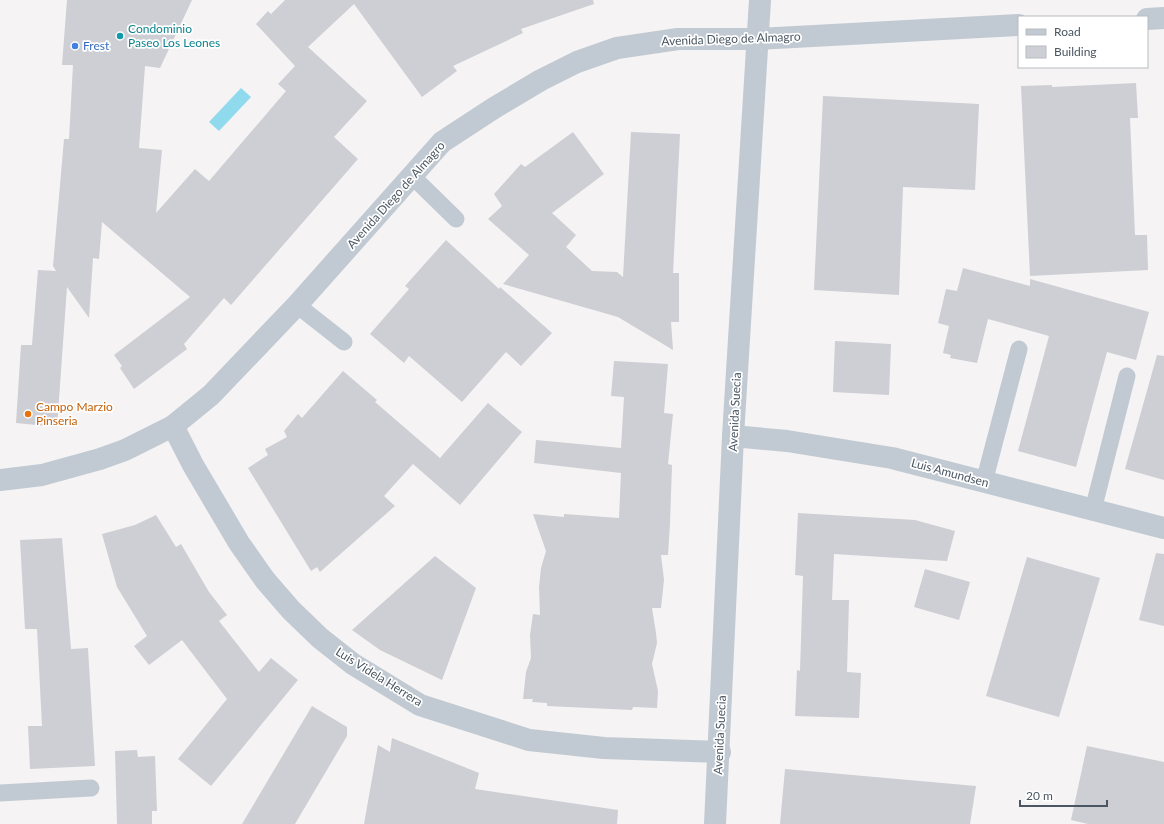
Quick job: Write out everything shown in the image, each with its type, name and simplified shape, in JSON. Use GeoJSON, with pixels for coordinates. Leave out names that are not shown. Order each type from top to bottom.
{"type":"FeatureCollection","features":[{"type":"Feature","properties":{"kind":"street","name":"Avenida Suecia"},"geometry":{"type":"LineString","coordinates":[[715,824],[720,752],[733,436],[760,0]]}},
{"type":"Feature","properties":{"kind":"street"},"geometry":{"type":"LineString","coordinates":[[1148,19],[1164,18]]}},
{"type":"Feature","properties":{"kind":"street","name":"Avenida Diego de Almagro"},"geometry":{"type":"LineString","coordinates":[[0,480],[42,475],[100,459],[137,444],[173,426],[211,395],[297,305],[411,175],[442,142],[494,108],[541,80],[577,62],[618,48],[678,39],[758,39],[1018,25]]}},
{"type":"Feature","properties":{"kind":"street","name":"Luis Videla Herrera"},"geometry":{"type":"LineString","coordinates":[[173,426],[193,465],[239,544],[264,580],[290,610],[320,638],[354,664],[420,705],[529,740],[604,748],[720,752]]}},
{"type":"Feature","properties":{"kind":"street","name":"Luis Amundsen"},"geometry":{"type":"LineString","coordinates":[[733,436],[788,441],[892,458],[1164,528]]}},
{"type":"Feature","properties":{"kind":"lane"},"geometry":{"type":"LineString","coordinates":[[411,175],[456,219]]}},
{"type":"Feature","properties":{"kind":"lane"},"geometry":{"type":"LineString","coordinates":[[297,305],[344,342]]}},
{"type":"Feature","properties":{"kind":"lane"},"geometry":{"type":"LineString","coordinates":[[984,482],[1019,349]]}},
{"type":"Feature","properties":{"kind":"lane"},"geometry":{"type":"LineString","coordinates":[[1093,510],[1127,376]]}},
{"type":"Feature","properties":{"kind":"lane"},"geometry":{"type":"LineString","coordinates":[[0,793],[91,788]]}},
{"type":"Feature","properties":{"kind":"water"},"geometry":{"type":"Polygon","coordinates":[[[241,88],[251,97],[219,131],[209,122],[241,88]]]}},
{"type":"Feature","properties":{"kind":"building"},"geometry":{"type":"Polygon","coordinates":[[[67,0],[192,0],[160,68],[145,66],[139,148],[162,150],[156,213],[195,169],[209,181],[286,91],[278,84],[295,66],[256,24],[268,11],[271,14],[285,0],[593,0],[594,4],[521,29],[523,33],[453,66],[457,71],[422,97],[354,4],[308,47],[367,101],[334,137],[358,159],[231,305],[224,298],[184,344],[187,349],[134,389],[120,368],[122,366],[114,355],[190,297],[102,222],[99,259],[93,258],[89,318],[67,287],[57,427],[16,423],[21,345],[32,345],[38,270],[56,271],[53,266],[64,139],[69,139],[73,65],[62,65],[67,0]]]}},
{"type":"Feature","properties":{"kind":"building"},"geometry":{"type":"Polygon","coordinates":[[[1136,83],[1138,118],[1130,118],[1135,235],[1147,235],[1148,270],[1030,276],[1021,86],[1052,85],[1052,87],[1136,83]]]}},
{"type":"Feature","properties":{"kind":"building"},"geometry":{"type":"Polygon","coordinates":[[[823,96],[979,104],[975,190],[903,187],[899,295],[814,290],[823,96]]]}},
{"type":"Feature","properties":{"kind":"building"},"geometry":{"type":"Polygon","coordinates":[[[573,132],[604,174],[552,213],[576,235],[566,247],[592,271],[617,272],[623,277],[631,132],[680,134],[673,273],[679,273],[679,322],[671,322],[673,350],[618,317],[503,284],[529,255],[488,219],[502,206],[494,194],[521,164],[525,167],[573,132]]]}},
{"type":"Feature","properties":{"kind":"building"},"geometry":{"type":"Polygon","coordinates":[[[446,240],[499,289],[500,287],[552,333],[521,366],[506,352],[462,402],[409,356],[404,363],[370,334],[409,289],[405,286],[446,240]]]}},
{"type":"Feature","properties":{"kind":"building"},"geometry":{"type":"Polygon","coordinates":[[[963,268],[1030,286],[1030,279],[1149,312],[1136,360],[1107,352],[1076,467],[1018,451],[1049,336],[988,319],[977,363],[950,358],[951,355],[943,353],[949,326],[938,323],[946,289],[957,291],[963,268]]]}},
{"type":"Feature","properties":{"kind":"building"},"geometry":{"type":"Polygon","coordinates":[[[835,341],[891,344],[889,395],[833,392],[835,341]]]}},
{"type":"Feature","properties":{"kind":"building"},"geometry":{"type":"Polygon","coordinates":[[[1157,355],[1164,356],[1164,480],[1125,469],[1157,355]]]}},
{"type":"Feature","properties":{"kind":"building"},"geometry":{"type":"Polygon","coordinates":[[[614,361],[668,364],[664,413],[673,414],[668,464],[672,465],[668,555],[661,555],[664,580],[661,608],[652,608],[657,643],[652,664],[658,691],[657,708],[633,707],[632,710],[547,706],[547,703],[532,702],[533,699],[523,699],[526,672],[531,658],[530,635],[533,614],[540,615],[539,587],[541,568],[546,551],[533,514],[564,517],[564,514],[619,518],[621,473],[534,463],[536,440],[621,448],[624,397],[611,396],[614,361]]]}},
{"type":"Feature","properties":{"kind":"building"},"geometry":{"type":"Polygon","coordinates":[[[343,371],[377,400],[375,402],[440,458],[488,403],[522,432],[460,505],[413,464],[384,496],[395,506],[320,572],[317,567],[311,571],[248,468],[268,455],[265,449],[287,437],[284,431],[298,414],[302,418],[343,371]]]}},
{"type":"Feature","properties":{"kind":"building"},"geometry":{"type":"Polygon","coordinates":[[[798,513],[915,520],[955,531],[947,561],[834,554],[832,600],[849,600],[847,672],[861,673],[859,718],[795,716],[797,670],[800,671],[803,576],[795,575],[798,513]]]}},
{"type":"Feature","properties":{"kind":"building"},"geometry":{"type":"Polygon","coordinates":[[[156,515],[176,547],[181,544],[209,592],[227,615],[219,621],[259,672],[271,658],[298,680],[211,786],[178,759],[227,699],[182,640],[149,665],[134,646],[147,636],[117,587],[102,534],[135,525],[156,515]]]}},
{"type":"Feature","properties":{"kind":"building"},"geometry":{"type":"Polygon","coordinates":[[[62,538],[71,649],[88,648],[95,766],[30,769],[28,726],[42,726],[37,629],[25,629],[20,540],[62,538]]]}},
{"type":"Feature","properties":{"kind":"building"},"geometry":{"type":"Polygon","coordinates":[[[1156,553],[1164,554],[1164,626],[1139,620],[1156,553]]]}},
{"type":"Feature","properties":{"kind":"building"},"geometry":{"type":"Polygon","coordinates":[[[435,556],[476,588],[442,680],[380,650],[352,630],[435,556]]]}},
{"type":"Feature","properties":{"kind":"building"},"geometry":{"type":"Polygon","coordinates":[[[1027,557],[1100,578],[1059,717],[986,696],[1027,557]]]}},
{"type":"Feature","properties":{"kind":"building"},"geometry":{"type":"Polygon","coordinates":[[[925,569],[970,582],[959,620],[914,607],[925,569]]]}},
{"type":"Feature","properties":{"kind":"building"},"geometry":{"type":"Polygon","coordinates":[[[312,706],[347,727],[347,736],[295,824],[242,824],[312,706]]]}},
{"type":"Feature","properties":{"kind":"building"},"geometry":{"type":"Polygon","coordinates":[[[392,738],[479,773],[475,789],[618,810],[617,824],[364,824],[378,745],[390,752],[392,738]]]}},
{"type":"Feature","properties":{"kind":"building"},"geometry":{"type":"Polygon","coordinates":[[[1087,746],[1164,762],[1164,824],[1088,824],[1071,820],[1087,746]]]}},
{"type":"Feature","properties":{"kind":"building"},"geometry":{"type":"Polygon","coordinates":[[[137,750],[138,757],[155,756],[157,811],[152,811],[152,824],[117,824],[115,751],[137,750]]]}},
{"type":"Feature","properties":{"kind":"building"},"geometry":{"type":"Polygon","coordinates":[[[785,769],[976,786],[970,824],[780,824],[785,769]]]}},
{"type":"Feature","properties":{"kind":"place","name":"Condominio Paseo Los Leones"},"geometry":{"type":"Point","coordinates":[120,36]}},
{"type":"Feature","properties":{"kind":"place","name":"Frest"},"geometry":{"type":"Point","coordinates":[75,46]}},
{"type":"Feature","properties":{"kind":"place","name":"Campo Marzio Pinseria"},"geometry":{"type":"Point","coordinates":[28,414]}}]}
